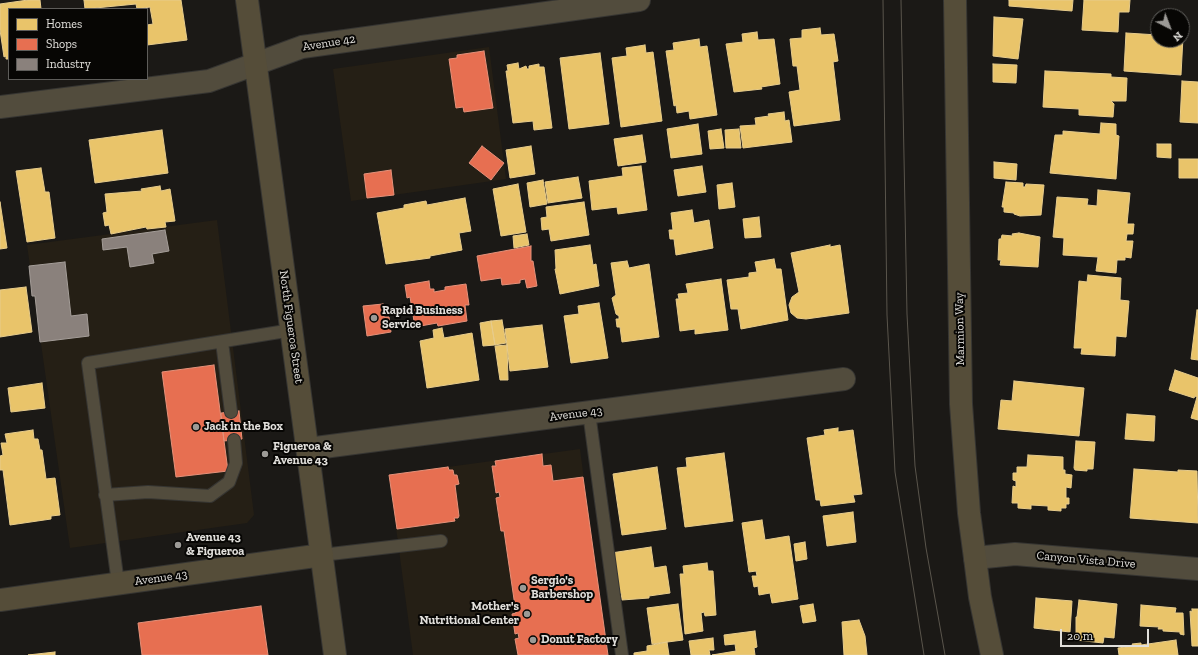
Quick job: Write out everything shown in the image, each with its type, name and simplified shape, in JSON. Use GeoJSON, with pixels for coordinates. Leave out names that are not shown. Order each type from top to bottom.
{"type":"FeatureCollection","features":[{"type":"Feature","properties":{"kind":"street","name":"North Figueroa Street"},"geometry":{"type":"LineString","coordinates":[[247,0],[336,655]]}},
{"type":"Feature","properties":{"kind":"street","name":"Avenue 42"},"geometry":{"type":"LineString","coordinates":[[0,107],[209,81],[302,47],[639,0]]}},
{"type":"Feature","properties":{"kind":"street","name":"Marmion Way"},"geometry":{"type":"LineString","coordinates":[[955,0],[961,404],[975,558],[980,597],[992,655]]}},
{"type":"Feature","properties":{"kind":"street","name":"Avenue 43"},"geometry":{"type":"LineString","coordinates":[[308,449],[844,379]]}},
{"type":"Feature","properties":{"kind":"street","name":"Canyon Vista Drive"},"geometry":{"type":"LineString","coordinates":[[975,558],[1015,554],[1198,569]]}},
{"type":"Feature","properties":{"kind":"street","name":"Avenue 43"},"geometry":{"type":"LineString","coordinates":[[0,600],[322,555]]}},
{"type":"Feature","properties":{"kind":"lane"},"geometry":{"type":"LineString","coordinates":[[118,584],[88,363],[292,330]]}},
{"type":"Feature","properties":{"kind":"lane"},"geometry":{"type":"LineString","coordinates":[[222,342],[231,412]]}},
{"type":"Feature","properties":{"kind":"lane"},"geometry":{"type":"LineString","coordinates":[[589,413],[622,655]]}},
{"type":"Feature","properties":{"kind":"lane"},"geometry":{"type":"LineString","coordinates":[[105,495],[148,492],[210,496],[229,482],[236,463],[234,440]]}},
{"type":"Feature","properties":{"kind":"lane"},"geometry":{"type":"LineString","coordinates":[[322,555],[442,541]]}},
{"type":"Feature","properties":{"kind":"shaded area"},"geometry":{"type":"Polygon","coordinates":[[[489,47],[506,179],[351,201],[333,69],[489,47]]]}},
{"type":"Feature","properties":{"kind":"shaded area"},"geometry":{"type":"Polygon","coordinates":[[[217,220],[254,515],[247,523],[70,548],[27,245],[217,220]]]}},
{"type":"Feature","properties":{"kind":"shaded area"},"geometry":{"type":"Polygon","coordinates":[[[580,449],[607,655],[413,655],[389,475],[580,449]]]}},
{"type":"Feature","properties":{"kind":"building: Homes"},"geometry":{"type":"Polygon","coordinates":[[[40,0],[41,8],[8,8],[8,59],[6,59],[6,56],[4,57],[0,30],[0,4],[40,0]]]}},
{"type":"Feature","properties":{"kind":"building: Homes"},"geometry":{"type":"Polygon","coordinates":[[[84,0],[181,0],[187,40],[148,45],[148,25],[153,24],[150,7],[137,8],[136,4],[85,8],[84,0]]]}},
{"type":"Feature","properties":{"kind":"building: Homes"},"geometry":{"type":"Polygon","coordinates":[[[1009,0],[1073,0],[1072,11],[1009,6],[1009,0]]]}},
{"type":"Feature","properties":{"kind":"building: Homes"},"geometry":{"type":"Polygon","coordinates":[[[1084,0],[1130,0],[1129,12],[1119,12],[1118,32],[1082,30],[1084,0]]]}},
{"type":"Feature","properties":{"kind":"building: Homes"},"geometry":{"type":"Polygon","coordinates":[[[994,17],[1023,19],[1018,59],[993,56],[994,17]]]}},
{"type":"Feature","properties":{"kind":"building: Homes"},"geometry":{"type":"Polygon","coordinates":[[[820,28],[821,35],[834,34],[838,61],[833,62],[840,120],[794,126],[789,92],[800,90],[797,66],[793,66],[790,39],[802,38],[802,30],[820,28]]]}},
{"type":"Feature","properties":{"kind":"building: Homes"},"geometry":{"type":"Polygon","coordinates":[[[757,32],[758,40],[774,39],[780,84],[761,87],[762,89],[734,92],[726,44],[743,42],[742,34],[757,32]]]}},
{"type":"Feature","properties":{"kind":"building: Homes"},"geometry":{"type":"Polygon","coordinates":[[[1126,33],[1150,34],[1150,48],[1182,48],[1181,75],[1124,71],[1126,33]]]}},
{"type":"Feature","properties":{"kind":"building: Homes"},"geometry":{"type":"Polygon","coordinates":[[[699,39],[700,47],[707,46],[717,115],[690,119],[689,111],[677,113],[676,105],[674,106],[666,51],[674,50],[673,43],[699,39]]]}},
{"type":"Feature","properties":{"kind":"building: Homes"},"geometry":{"type":"Polygon","coordinates":[[[645,45],[646,53],[653,52],[662,121],[621,127],[612,58],[627,56],[626,48],[645,45]]]}},
{"type":"Feature","properties":{"kind":"building: Homes"},"geometry":{"type":"Polygon","coordinates":[[[600,53],[609,124],[569,129],[560,58],[600,53]]]}},
{"type":"Feature","properties":{"kind":"building: Homes"},"geometry":{"type":"Polygon","coordinates":[[[518,63],[519,69],[526,66],[527,69],[529,69],[529,66],[539,64],[539,67],[544,67],[552,128],[534,130],[533,121],[513,123],[506,71],[508,71],[507,65],[518,63]]]}},
{"type":"Feature","properties":{"kind":"building: Homes"},"geometry":{"type":"Polygon","coordinates":[[[993,64],[1017,65],[1016,83],[993,82],[993,64]]]}},
{"type":"Feature","properties":{"kind":"building: Homes"},"geometry":{"type":"Polygon","coordinates":[[[1045,71],[1111,74],[1111,77],[1127,78],[1126,101],[1111,101],[1114,104],[1113,117],[1079,115],[1079,109],[1043,107],[1045,71]]]}},
{"type":"Feature","properties":{"kind":"building: Homes"},"geometry":{"type":"Polygon","coordinates":[[[1182,81],[1198,82],[1198,123],[1180,122],[1182,81]]]}},
{"type":"Feature","properties":{"kind":"building: Homes"},"geometry":{"type":"Polygon","coordinates":[[[784,112],[785,121],[789,120],[792,142],[743,148],[740,126],[756,125],[755,118],[769,116],[768,114],[784,112]]]}},
{"type":"Feature","properties":{"kind":"building: Homes"},"geometry":{"type":"Polygon","coordinates":[[[1101,123],[1116,124],[1116,135],[1119,136],[1116,179],[1050,173],[1055,135],[1063,135],[1063,131],[1100,134],[1101,123]]]}},
{"type":"Feature","properties":{"kind":"building: Homes"},"geometry":{"type":"Polygon","coordinates":[[[698,124],[702,154],[671,158],[667,129],[698,124]]]}},
{"type":"Feature","properties":{"kind":"building: Homes"},"geometry":{"type":"Polygon","coordinates":[[[721,129],[724,148],[710,149],[708,131],[721,129]]]}},
{"type":"Feature","properties":{"kind":"building: Homes"},"geometry":{"type":"Polygon","coordinates":[[[739,129],[741,148],[726,148],[725,130],[739,129]]]}},
{"type":"Feature","properties":{"kind":"building: Homes"},"geometry":{"type":"Polygon","coordinates":[[[162,130],[168,173],[95,183],[89,140],[162,130]]]}},
{"type":"Feature","properties":{"kind":"building: Homes"},"geometry":{"type":"Polygon","coordinates":[[[642,135],[646,162],[618,166],[614,139],[642,135]]]}},
{"type":"Feature","properties":{"kind":"building: Homes"},"geometry":{"type":"Polygon","coordinates":[[[1157,144],[1171,144],[1171,158],[1157,157],[1157,144]]]}},
{"type":"Feature","properties":{"kind":"building: Homes"},"geometry":{"type":"Polygon","coordinates":[[[531,146],[535,174],[510,178],[506,150],[531,146]]]}},
{"type":"Feature","properties":{"kind":"building: Homes"},"geometry":{"type":"Polygon","coordinates":[[[1179,159],[1198,159],[1198,178],[1179,178],[1179,159]]]}},
{"type":"Feature","properties":{"kind":"building: Homes"},"geometry":{"type":"Polygon","coordinates":[[[994,162],[1017,164],[1016,180],[994,178],[994,162]]]}},
{"type":"Feature","properties":{"kind":"building: Homes"},"geometry":{"type":"Polygon","coordinates":[[[641,166],[647,210],[618,214],[617,207],[592,210],[589,181],[623,176],[622,168],[641,166]]]}},
{"type":"Feature","properties":{"kind":"building: Homes"},"geometry":{"type":"Polygon","coordinates":[[[702,166],[706,192],[678,196],[674,170],[702,166]]]}},
{"type":"Feature","properties":{"kind":"building: Homes"},"geometry":{"type":"Polygon","coordinates":[[[41,168],[45,192],[49,192],[55,238],[27,242],[16,171],[41,168]]]}},
{"type":"Feature","properties":{"kind":"building: Homes"},"geometry":{"type":"Polygon","coordinates":[[[578,177],[582,198],[548,203],[545,182],[578,177]]]}},
{"type":"Feature","properties":{"kind":"building: Homes"},"geometry":{"type":"Polygon","coordinates":[[[543,180],[547,204],[530,207],[527,183],[543,180]]]}},
{"type":"Feature","properties":{"kind":"building: Homes"},"geometry":{"type":"Polygon","coordinates":[[[1006,182],[1023,183],[1023,187],[1025,187],[1026,184],[1044,185],[1041,215],[1020,216],[1014,213],[1004,212],[1004,207],[1002,207],[1006,182]]]}},
{"type":"Feature","properties":{"kind":"building: Homes"},"geometry":{"type":"Polygon","coordinates":[[[732,183],[735,207],[719,209],[717,185],[732,183]]]}},
{"type":"Feature","properties":{"kind":"building: Homes"},"geometry":{"type":"Polygon","coordinates":[[[518,184],[526,232],[501,236],[493,189],[518,184]]]}},
{"type":"Feature","properties":{"kind":"building: Homes"},"geometry":{"type":"Polygon","coordinates":[[[160,186],[161,191],[170,189],[175,221],[165,222],[166,227],[147,229],[146,227],[111,234],[109,225],[105,226],[103,213],[107,212],[105,194],[142,191],[141,189],[160,186]]]}},
{"type":"Feature","properties":{"kind":"building: Homes"},"geometry":{"type":"Polygon","coordinates":[[[1098,190],[1130,193],[1127,224],[1134,224],[1133,234],[1127,234],[1126,241],[1133,241],[1131,258],[1125,257],[1125,260],[1117,260],[1116,273],[1096,271],[1098,257],[1063,255],[1064,238],[1053,237],[1057,197],[1088,199],[1087,205],[1097,206],[1098,190]]]}},
{"type":"Feature","properties":{"kind":"building: Homes"},"geometry":{"type":"Polygon","coordinates":[[[465,198],[471,231],[459,233],[462,250],[430,256],[430,258],[386,264],[377,213],[404,208],[404,205],[426,201],[427,205],[465,198]]]}},
{"type":"Feature","properties":{"kind":"building: Homes"},"geometry":{"type":"Polygon","coordinates":[[[0,202],[7,248],[0,249],[0,202]]]}},
{"type":"Feature","properties":{"kind":"building: Homes"},"geometry":{"type":"Polygon","coordinates":[[[584,202],[589,235],[551,241],[549,229],[542,230],[541,218],[547,217],[546,207],[584,202]]]}},
{"type":"Feature","properties":{"kind":"building: Homes"},"geometry":{"type":"Polygon","coordinates":[[[692,210],[694,223],[709,220],[713,248],[676,255],[674,239],[670,239],[669,230],[673,230],[671,213],[692,210]]]}},
{"type":"Feature","properties":{"kind":"building: Homes"},"geometry":{"type":"Polygon","coordinates":[[[759,217],[761,237],[745,238],[743,219],[759,217]]]}},
{"type":"Feature","properties":{"kind":"building: Homes"},"geometry":{"type":"Polygon","coordinates":[[[1019,233],[1040,237],[1038,267],[1000,265],[1001,260],[998,260],[999,239],[1001,239],[1002,235],[1013,236],[1012,234],[1019,233]]]}},
{"type":"Feature","properties":{"kind":"building: Homes"},"geometry":{"type":"Polygon","coordinates":[[[527,234],[529,245],[514,248],[513,236],[527,234]]]}},
{"type":"Feature","properties":{"kind":"building: Homes"},"geometry":{"type":"Polygon","coordinates":[[[590,245],[593,265],[596,264],[599,286],[560,294],[555,269],[555,250],[590,245]]]}},
{"type":"Feature","properties":{"kind":"building: Homes"},"geometry":{"type":"Polygon","coordinates":[[[830,245],[830,247],[840,245],[849,313],[806,319],[797,318],[791,313],[789,305],[792,297],[799,292],[791,253],[830,245]]]}},
{"type":"Feature","properties":{"kind":"building: Homes"},"geometry":{"type":"Polygon","coordinates":[[[774,259],[776,269],[781,269],[788,320],[741,329],[738,309],[731,309],[727,280],[749,277],[749,273],[757,272],[755,262],[774,259]]]}},
{"type":"Feature","properties":{"kind":"building: Homes"},"geometry":{"type":"Polygon","coordinates":[[[627,261],[629,268],[649,264],[659,337],[622,342],[620,327],[617,327],[616,319],[619,319],[619,316],[616,314],[612,298],[616,295],[611,263],[627,261]]]}},
{"type":"Feature","properties":{"kind":"building: Homes"},"geometry":{"type":"Polygon","coordinates":[[[1088,275],[1121,278],[1120,300],[1129,301],[1126,337],[1116,336],[1115,356],[1081,354],[1082,348],[1074,348],[1079,281],[1087,282],[1088,275]]]}},
{"type":"Feature","properties":{"kind":"building: Homes"},"geometry":{"type":"Polygon","coordinates":[[[721,279],[728,330],[695,334],[695,329],[680,331],[676,299],[679,299],[678,294],[688,293],[686,284],[721,279]]]}},
{"type":"Feature","properties":{"kind":"building: Homes"},"geometry":{"type":"Polygon","coordinates":[[[26,287],[32,332],[0,337],[0,290],[26,287]]]}},
{"type":"Feature","properties":{"kind":"building: Homes"},"geometry":{"type":"Polygon","coordinates":[[[599,303],[608,358],[571,363],[564,316],[579,314],[578,306],[599,303]]]}},
{"type":"Feature","properties":{"kind":"building: Homes"},"geometry":{"type":"Polygon","coordinates":[[[1198,310],[1198,360],[1191,359],[1198,310]]]}},
{"type":"Feature","properties":{"kind":"building: Homes"},"geometry":{"type":"Polygon","coordinates":[[[502,320],[506,343],[495,345],[491,321],[502,320]]]}},
{"type":"Feature","properties":{"kind":"building: Homes"},"geometry":{"type":"Polygon","coordinates":[[[491,321],[495,345],[483,346],[480,323],[491,321]]]}},
{"type":"Feature","properties":{"kind":"building: Homes"},"geometry":{"type":"Polygon","coordinates":[[[542,325],[548,367],[510,371],[505,329],[542,325]]]}},
{"type":"Feature","properties":{"kind":"building: Homes"},"geometry":{"type":"Polygon","coordinates":[[[442,328],[444,338],[472,333],[479,380],[427,388],[420,341],[434,338],[433,330],[442,328]]]}},
{"type":"Feature","properties":{"kind":"building: Homes"},"geometry":{"type":"Polygon","coordinates":[[[507,345],[508,380],[500,380],[495,346],[507,345]]]}},
{"type":"Feature","properties":{"kind":"building: Homes"},"geometry":{"type":"Polygon","coordinates":[[[1175,370],[1198,378],[1198,420],[1191,418],[1197,397],[1195,396],[1194,398],[1169,390],[1175,370]]]}},
{"type":"Feature","properties":{"kind":"building: Homes"},"geometry":{"type":"Polygon","coordinates":[[[1014,381],[1084,388],[1079,436],[998,429],[1001,400],[1012,401],[1014,381]]]}},
{"type":"Feature","properties":{"kind":"building: Homes"},"geometry":{"type":"Polygon","coordinates":[[[42,383],[45,408],[11,412],[8,388],[42,383]]]}},
{"type":"Feature","properties":{"kind":"building: Homes"},"geometry":{"type":"Polygon","coordinates":[[[1127,414],[1155,416],[1154,441],[1125,439],[1127,414]]]}},
{"type":"Feature","properties":{"kind":"building: Homes"},"geometry":{"type":"Polygon","coordinates":[[[838,428],[838,432],[853,430],[862,494],[853,495],[855,502],[821,506],[820,500],[816,500],[807,438],[825,435],[824,430],[838,428]]]}},
{"type":"Feature","properties":{"kind":"building: Homes"},"geometry":{"type":"Polygon","coordinates":[[[33,430],[34,439],[38,439],[40,450],[42,450],[46,479],[55,478],[60,515],[51,516],[51,519],[10,525],[3,470],[0,470],[0,456],[3,455],[1,443],[7,443],[5,434],[33,430]]]}},
{"type":"Feature","properties":{"kind":"building: Homes"},"geometry":{"type":"Polygon","coordinates":[[[1076,441],[1095,442],[1093,469],[1087,469],[1087,471],[1075,470],[1076,441]]]}},
{"type":"Feature","properties":{"kind":"building: Homes"},"geometry":{"type":"Polygon","coordinates":[[[724,453],[733,521],[685,527],[677,468],[687,467],[686,458],[724,453]]]}},
{"type":"Feature","properties":{"kind":"building: Homes"},"geometry":{"type":"Polygon","coordinates":[[[1028,455],[1063,457],[1063,470],[1065,470],[1065,474],[1072,475],[1071,488],[1066,487],[1066,498],[1069,498],[1069,504],[1066,504],[1066,508],[1061,508],[1061,511],[1048,510],[1048,506],[1031,505],[1031,509],[1018,508],[1018,503],[1012,503],[1013,486],[1016,487],[1016,481],[1013,480],[1013,473],[1017,473],[1017,467],[1027,467],[1028,455]]]}},
{"type":"Feature","properties":{"kind":"building: Homes"},"geometry":{"type":"Polygon","coordinates":[[[657,467],[666,529],[622,535],[613,474],[657,467]]]}},
{"type":"Feature","properties":{"kind":"building: Homes"},"geometry":{"type":"Polygon","coordinates":[[[1134,469],[1178,472],[1178,470],[1197,471],[1198,523],[1130,518],[1134,469]]]}},
{"type":"Feature","properties":{"kind":"building: Homes"},"geometry":{"type":"Polygon","coordinates":[[[853,512],[856,542],[827,546],[823,516],[853,512]]]}},
{"type":"Feature","properties":{"kind":"building: Homes"},"geometry":{"type":"Polygon","coordinates":[[[762,520],[765,540],[789,536],[798,599],[772,603],[770,593],[759,595],[758,586],[754,587],[752,576],[757,576],[756,571],[749,572],[742,523],[762,520]]]}},
{"type":"Feature","properties":{"kind":"building: Homes"},"geometry":{"type":"Polygon","coordinates":[[[805,542],[807,559],[796,561],[794,544],[805,542]]]}},
{"type":"Feature","properties":{"kind":"building: Homes"},"geometry":{"type":"Polygon","coordinates":[[[651,547],[654,568],[666,566],[670,593],[649,596],[649,598],[622,600],[621,593],[616,594],[611,553],[651,547]]]}},
{"type":"Feature","properties":{"kind":"building: Homes"},"geometry":{"type":"Polygon","coordinates":[[[707,563],[708,571],[713,571],[716,615],[705,616],[704,612],[701,613],[703,631],[685,634],[680,574],[684,574],[683,566],[707,563]]]}},
{"type":"Feature","properties":{"kind":"building: Homes"},"geometry":{"type":"Polygon","coordinates":[[[1036,598],[1072,601],[1070,632],[1034,628],[1036,598]]]}},
{"type":"Feature","properties":{"kind":"building: Homes"},"geometry":{"type":"Polygon","coordinates":[[[1079,600],[1117,604],[1114,638],[1104,637],[1103,643],[1076,640],[1076,617],[1079,600]]]}},
{"type":"Feature","properties":{"kind":"building: Homes"},"geometry":{"type":"Polygon","coordinates":[[[678,604],[683,640],[652,644],[647,608],[678,604]]]}},
{"type":"Feature","properties":{"kind":"building: Homes"},"geometry":{"type":"Polygon","coordinates":[[[813,604],[816,621],[803,623],[800,606],[813,604]]]}},
{"type":"Feature","properties":{"kind":"building: Homes"},"geometry":{"type":"Polygon","coordinates":[[[1141,605],[1176,608],[1175,613],[1183,613],[1184,635],[1180,634],[1180,632],[1163,631],[1163,629],[1158,629],[1159,627],[1140,626],[1141,605]]]}},
{"type":"Feature","properties":{"kind":"building: Homes"},"geometry":{"type":"Polygon","coordinates":[[[1192,609],[1198,609],[1198,646],[1192,646],[1190,611],[1192,612],[1192,609]]]}},
{"type":"Feature","properties":{"kind":"building: Homes"},"geometry":{"type":"Polygon","coordinates":[[[859,620],[865,636],[867,655],[844,655],[842,622],[859,620]]]}},
{"type":"Feature","properties":{"kind":"building: Homes"},"geometry":{"type":"Polygon","coordinates":[[[755,631],[757,647],[754,648],[755,655],[712,655],[736,651],[735,644],[725,645],[724,635],[755,631]]]}},
{"type":"Feature","properties":{"kind":"building: Homes"},"geometry":{"type":"Polygon","coordinates":[[[713,638],[714,650],[709,650],[710,655],[691,655],[689,641],[713,638]]]}},
{"type":"Feature","properties":{"kind":"building: Homes"},"geometry":{"type":"Polygon","coordinates":[[[1176,640],[1178,655],[1119,655],[1118,648],[1133,646],[1132,644],[1141,643],[1141,645],[1176,640]]]}},
{"type":"Feature","properties":{"kind":"building: Homes"},"geometry":{"type":"Polygon","coordinates":[[[667,642],[669,655],[634,655],[634,653],[647,651],[647,646],[667,642]]]}},
{"type":"Feature","properties":{"kind":"building: Homes"},"geometry":{"type":"Polygon","coordinates":[[[55,652],[55,655],[28,655],[55,652]]]}},
{"type":"Feature","properties":{"kind":"building: Shops"},"geometry":{"type":"Polygon","coordinates":[[[484,51],[493,108],[464,112],[463,107],[456,108],[449,59],[457,58],[457,55],[484,51]]]}},
{"type":"Feature","properties":{"kind":"building: Shops"},"geometry":{"type":"Polygon","coordinates":[[[482,146],[504,163],[491,180],[469,163],[482,146]]]}},
{"type":"Feature","properties":{"kind":"building: Shops"},"geometry":{"type":"Polygon","coordinates":[[[391,170],[394,195],[367,198],[364,174],[391,170]]]}},
{"type":"Feature","properties":{"kind":"building: Shops"},"geometry":{"type":"Polygon","coordinates":[[[531,246],[531,261],[533,261],[537,286],[527,288],[525,279],[520,280],[520,283],[502,285],[501,278],[481,281],[477,256],[531,246]]]}},
{"type":"Feature","properties":{"kind":"building: Shops"},"geometry":{"type":"Polygon","coordinates":[[[429,281],[430,289],[434,289],[434,292],[445,290],[445,287],[466,284],[469,305],[465,305],[467,321],[438,326],[437,323],[415,327],[410,297],[407,298],[405,285],[429,281]]]}},
{"type":"Feature","properties":{"kind":"building: Shops"},"geometry":{"type":"Polygon","coordinates":[[[383,304],[384,317],[389,317],[391,332],[367,336],[363,306],[383,304]]]}},
{"type":"Feature","properties":{"kind":"building: Shops","name":"Jack in the Box"},"geometry":{"type":"Polygon","coordinates":[[[214,365],[228,471],[176,477],[162,372],[214,365]]]}},
{"type":"Feature","properties":{"kind":"building: Shops"},"geometry":{"type":"Polygon","coordinates":[[[239,411],[242,439],[224,441],[221,413],[239,411]]]}},
{"type":"Feature","properties":{"kind":"building: Shops"},"geometry":{"type":"Polygon","coordinates":[[[542,454],[543,466],[551,465],[553,481],[583,477],[608,655],[518,655],[515,639],[519,638],[518,633],[515,634],[512,614],[516,613],[504,531],[501,531],[496,498],[500,497],[499,492],[496,493],[492,466],[496,466],[495,461],[542,454]]]}},
{"type":"Feature","properties":{"kind":"building: Shops"},"geometry":{"type":"Polygon","coordinates":[[[448,467],[449,470],[453,470],[454,475],[457,475],[459,484],[455,485],[458,518],[454,518],[455,521],[397,529],[389,475],[448,467]]]}},
{"type":"Feature","properties":{"kind":"building: Shops"},"geometry":{"type":"Polygon","coordinates":[[[261,606],[268,655],[142,655],[138,623],[261,606]]]}},
{"type":"Feature","properties":{"kind":"building: Industry"},"geometry":{"type":"Polygon","coordinates":[[[165,230],[169,251],[152,254],[154,263],[130,267],[127,247],[103,250],[102,239],[165,230]]]}},
{"type":"Feature","properties":{"kind":"building: Industry"},"geometry":{"type":"Polygon","coordinates":[[[65,262],[71,316],[87,314],[89,336],[40,342],[35,296],[32,296],[29,266],[65,262]]]}},
{"type":"Feature","properties":{"kind":"tram line"},"geometry":{"type":"LineString","coordinates":[[883,0],[887,315],[895,472],[924,655]]}},
{"type":"Feature","properties":{"kind":"tram line"},"geometry":{"type":"LineString","coordinates":[[901,0],[907,314],[915,466],[926,548],[945,655]]}},
{"type":"Feature","properties":{"kind":"place","name":"Rapid Business Service"},"geometry":{"type":"Point","coordinates":[374,318]}},
{"type":"Feature","properties":{"kind":"place","name":"Jack in the Box"},"geometry":{"type":"Point","coordinates":[196,427]}},
{"type":"Feature","properties":{"kind":"place","name":"Figueroa & Avenue 43"},"geometry":{"type":"Point","coordinates":[265,454]}},
{"type":"Feature","properties":{"kind":"place","name":"Avenue 43 & Figueroa"},"geometry":{"type":"Point","coordinates":[178,545]}},
{"type":"Feature","properties":{"kind":"place","name":"Sergio's Barbershop"},"geometry":{"type":"Point","coordinates":[523,588]}},
{"type":"Feature","properties":{"kind":"place","name":"Mother's Nutritional Center"},"geometry":{"type":"Point","coordinates":[527,614]}},
{"type":"Feature","properties":{"kind":"place","name":"Donut Factory"},"geometry":{"type":"Point","coordinates":[533,640]}}]}
